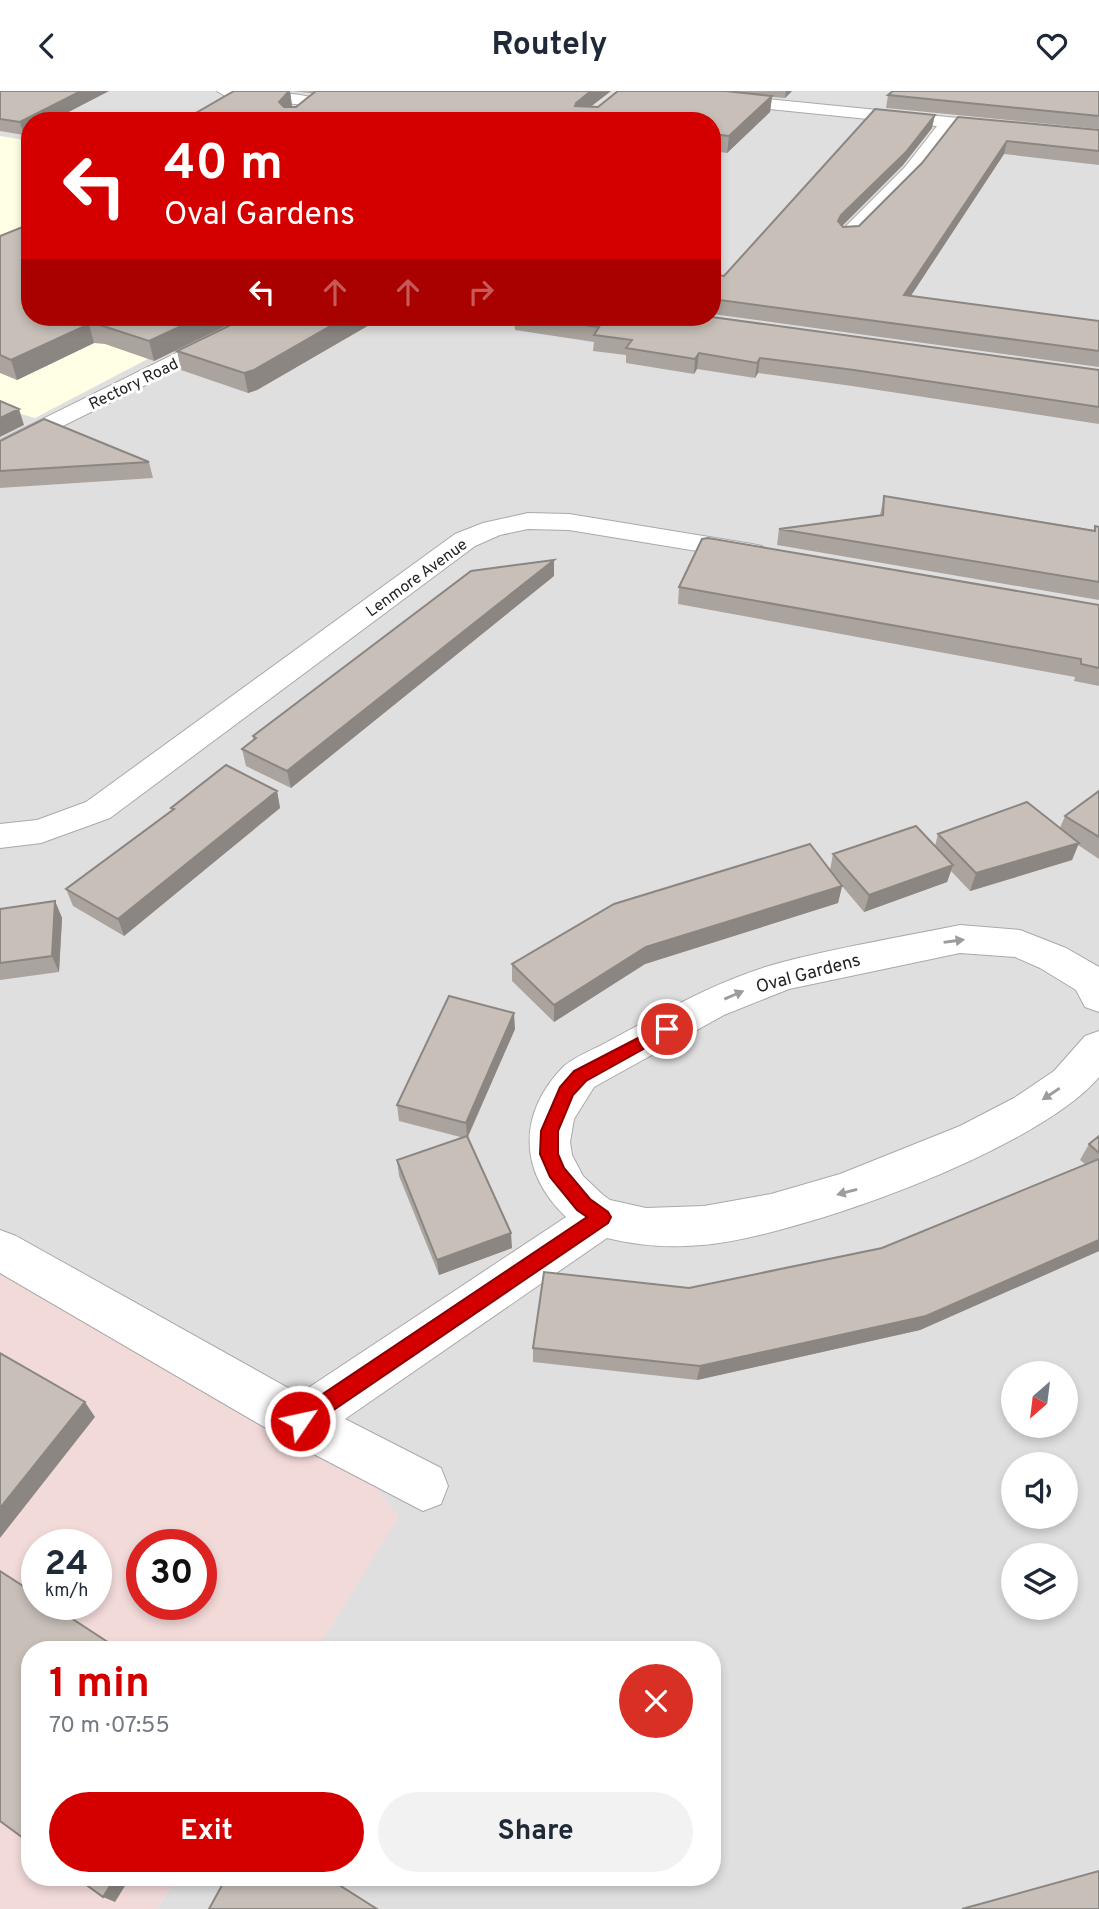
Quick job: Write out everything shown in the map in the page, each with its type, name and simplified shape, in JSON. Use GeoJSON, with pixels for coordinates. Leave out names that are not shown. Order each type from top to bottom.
{"type":"FeatureCollection","features":[{"type":"Feature","properties":{"kind":"street"},"geometry":{"type":"LineString","coordinates":[[225,91],[321,100],[300,112]]}},
{"type":"Feature","properties":{"kind":"street"},"geometry":{"type":"LineString","coordinates":[[640,91],[1099,137]]}},
{"type":"Feature","properties":{"kind":"street"},"geometry":{"type":"LineString","coordinates":[[848,235],[911,171],[950,121]]}},
{"type":"Feature","properties":{"kind":"street","name":"Rectory Road"},"geometry":{"type":"LineString","coordinates":[[0,450],[247,326]]}},
{"type":"Feature","properties":{"kind":"street","name":"Lenmore Avenue"},"geometry":{"type":"LineString","coordinates":[[0,836],[41,831],[98,810],[465,540],[492,529],[528,521],[569,522],[614,527],[776,556]]}},
{"type":"Feature","properties":{"kind":"street","name":"Oval Gardens"},"geometry":{"type":"LineString","coordinates":[[1096,984],[1020,944],[960,939],[783,976],[710,1006],[580,1076],[566,1091],[549,1131],[549,1154],[556,1172],[569,1189],[584,1205],[602,1217],[640,1227],[677,1229],[752,1217],[860,1188],[1007,1124],[1069,1082],[1099,1047]]}},
{"type":"Feature","properties":{"kind":"street"},"geometry":{"type":"LineString","coordinates":[[300,1421],[602,1217]]}},
{"type":"Feature","properties":{"kind":"street"},"geometry":{"type":"LineString","coordinates":[[0,1250],[300,1421],[423,1486]]}},
{"type":"Feature","properties":{"kind":"shaded area"},"geometry":{"type":"Polygon","coordinates":[[[0,91],[1099,91],[1099,1909],[157,1909],[171,1886],[721,1886],[721,1641],[322,1641],[398,1517],[318,1412],[0,1234],[0,408],[205,326],[721,326],[721,112],[21,112],[21,140],[0,136],[0,91]]]}},
{"type":"Feature","properties":{"kind":"shaded area"},"geometry":{"type":"Polygon","coordinates":[[[0,136],[21,140],[21,326],[211,326],[35,418],[0,408],[0,136]]]}},
{"type":"Feature","properties":{"kind":"shaded area"},"geometry":{"type":"Polygon","coordinates":[[[0,1234],[318,1412],[399,1517],[322,1641],[21,1641],[21,1886],[171,1886],[157,1909],[0,1909],[0,1234]]]}},
{"type":"Feature","properties":{"kind":"building"},"geometry":{"type":"Polygon","coordinates":[[[0,91],[81,91],[40,112],[21,112],[20,122],[0,119],[0,91]]]}},
{"type":"Feature","properties":{"kind":"building"},"geometry":{"type":"Polygon","coordinates":[[[234,91],[289,91],[279,102],[284,107],[296,107],[316,91],[591,91],[575,106],[598,107],[618,91],[726,91],[772,96],[729,136],[721,135],[721,112],[198,112],[234,91]]]}},
{"type":"Feature","properties":{"kind":"building"},"geometry":{"type":"Polygon","coordinates":[[[893,91],[1099,91],[1099,116],[888,95],[893,91]]]}},
{"type":"Feature","properties":{"kind":"building"},"geometry":{"type":"Polygon","coordinates":[[[875,109],[935,115],[906,152],[841,215],[838,221],[843,227],[859,226],[922,163],[958,117],[1099,130],[1099,151],[1007,141],[904,295],[1099,321],[1099,351],[721,300],[721,276],[724,276],[875,109]]]}},
{"type":"Feature","properties":{"kind":"building"},"geometry":{"type":"Polygon","coordinates":[[[21,228],[21,326],[85,326],[11,360],[0,355],[0,236],[21,228]]]}},
{"type":"Feature","properties":{"kind":"building"},"geometry":{"type":"Polygon","coordinates":[[[721,318],[1099,370],[1099,407],[760,358],[757,363],[699,353],[695,359],[626,348],[632,340],[594,335],[599,327],[592,326],[721,326],[721,318]]]}},
{"type":"Feature","properties":{"kind":"building"},"geometry":{"type":"Polygon","coordinates":[[[103,326],[182,326],[149,341],[103,326]]]}},
{"type":"Feature","properties":{"kind":"building"},"geometry":{"type":"Polygon","coordinates":[[[228,326],[330,326],[254,370],[244,373],[177,351],[228,326]]]}},
{"type":"Feature","properties":{"kind":"building"},"geometry":{"type":"Polygon","coordinates":[[[0,401],[19,409],[0,418],[0,401]]]}},
{"type":"Feature","properties":{"kind":"building"},"geometry":{"type":"Polygon","coordinates":[[[44,419],[149,462],[0,471],[0,441],[44,419]]]}},
{"type":"Feature","properties":{"kind":"building"},"geometry":{"type":"Polygon","coordinates":[[[884,496],[1095,531],[1095,526],[1099,527],[1099,582],[779,529],[883,515],[884,496]]]}},
{"type":"Feature","properties":{"kind":"building"},"geometry":{"type":"Polygon","coordinates":[[[702,539],[1099,605],[1099,668],[1081,664],[1081,659],[679,587],[702,539]]]}},
{"type":"Feature","properties":{"kind":"building"},"geometry":{"type":"Polygon","coordinates":[[[554,560],[287,771],[242,749],[256,738],[253,736],[471,571],[554,560]]]}},
{"type":"Feature","properties":{"kind":"building"},"geometry":{"type":"Polygon","coordinates":[[[226,765],[277,791],[118,919],[66,889],[174,809],[171,808],[226,765]]]}},
{"type":"Feature","properties":{"kind":"building"},"geometry":{"type":"Polygon","coordinates":[[[1099,791],[1099,837],[1065,816],[1099,791]]]}},
{"type":"Feature","properties":{"kind":"building"},"geometry":{"type":"Polygon","coordinates":[[[1027,802],[1079,843],[976,873],[938,834],[1027,802]]]}},
{"type":"Feature","properties":{"kind":"building"},"geometry":{"type":"Polygon","coordinates":[[[916,826],[953,865],[869,895],[833,854],[916,826]]]}},
{"type":"Feature","properties":{"kind":"building"},"geometry":{"type":"Polygon","coordinates":[[[810,844],[842,886],[646,947],[554,1005],[512,964],[614,904],[810,844]]]}},
{"type":"Feature","properties":{"kind":"building"},"geometry":{"type":"Polygon","coordinates":[[[55,901],[52,956],[0,963],[0,909],[55,901]]]}},
{"type":"Feature","properties":{"kind":"building"},"geometry":{"type":"Polygon","coordinates":[[[449,996],[514,1013],[466,1123],[397,1105],[449,996]]]}},
{"type":"Feature","properties":{"kind":"building"},"geometry":{"type":"Polygon","coordinates":[[[467,1136],[511,1233],[437,1260],[397,1160],[467,1136]]]}},
{"type":"Feature","properties":{"kind":"building"},"geometry":{"type":"Polygon","coordinates":[[[1099,1136],[1099,1153],[1089,1144],[1099,1136]]]}},
{"type":"Feature","properties":{"kind":"building"},"geometry":{"type":"Polygon","coordinates":[[[1099,1159],[1099,1240],[926,1316],[700,1366],[533,1348],[544,1272],[689,1288],[882,1248],[1099,1159]]]}},
{"type":"Feature","properties":{"kind":"building"},"geometry":{"type":"Polygon","coordinates":[[[0,1353],[85,1402],[0,1508],[0,1353]]]}},
{"type":"Feature","properties":{"kind":"building"},"geometry":{"type":"Polygon","coordinates":[[[0,1571],[21,1585],[21,1620],[74,1620],[106,1641],[21,1641],[21,1836],[0,1821],[0,1571]]]}},
{"type":"Feature","properties":{"kind":"building"},"geometry":{"type":"Polygon","coordinates":[[[1099,1871],[1099,1909],[962,1909],[1099,1871]]]}},
{"type":"Feature","properties":{"kind":"building"},"geometry":{"type":"Polygon","coordinates":[[[88,1886],[110,1886],[103,1897],[88,1886]]]}},
{"type":"Feature","properties":{"kind":"building"},"geometry":{"type":"Polygon","coordinates":[[[222,1886],[341,1886],[377,1909],[209,1909],[222,1886]]]}},
{"type":"Feature","properties":{"kind":"route"},"geometry":{"type":"LineString","coordinates":[[300,1421],[602,1217],[584,1205],[556,1172],[549,1154],[549,1131],[566,1091],[580,1076],[667,1029]]}}]}
